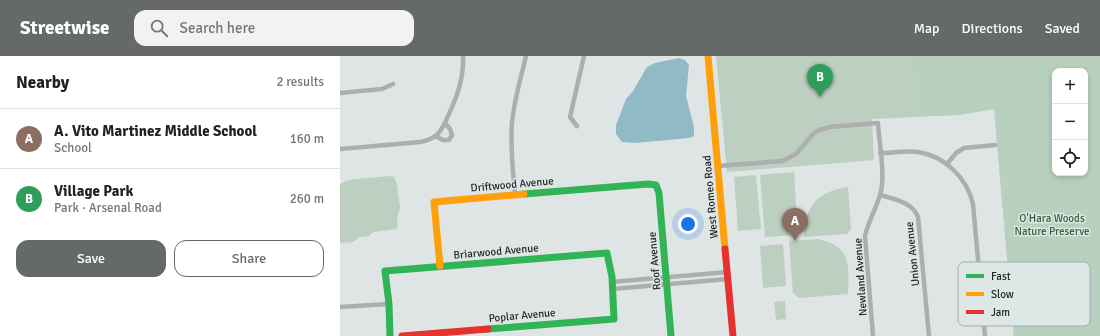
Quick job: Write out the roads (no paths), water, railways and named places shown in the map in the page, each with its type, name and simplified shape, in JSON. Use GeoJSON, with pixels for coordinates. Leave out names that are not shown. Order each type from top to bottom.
{"type":"FeatureCollection","features":[{"type":"Feature","properties":{"kind":"street"},"geometry":{"type":"LineString","coordinates":[[340,148],[420,142],[429,140],[435,136],[445,123],[455,101],[464,68],[464,56]]}},
{"type":"Feature","properties":{"kind":"street"},"geometry":{"type":"LineString","coordinates":[[515,195],[512,153],[512,123],[526,56]]}},
{"type":"Feature","properties":{"kind":"street"},"geometry":{"type":"LineString","coordinates":[[577,126],[570,117],[584,56]]}},
{"type":"Feature","properties":{"kind":"street","name":"West Romeo Road"},"geometry":{"type":"LineString","coordinates":[[708,56],[733,336]]}},
{"type":"Feature","properties":{"kind":"street"},"geometry":{"type":"LineString","coordinates":[[340,92],[382,89],[393,84]]}},
{"type":"Feature","properties":{"kind":"street"},"geometry":{"type":"LineString","coordinates":[[435,136],[443,140],[449,140],[452,135],[450,129],[445,123]]}},
{"type":"Feature","properties":{"kind":"street","name":"Newland Avenue"},"geometry":{"type":"LineString","coordinates":[[718,166],[782,161],[797,153],[813,134],[819,130],[830,127],[878,123],[882,184],[880,195],[865,236],[873,336]]}},
{"type":"Feature","properties":{"kind":"street"},"geometry":{"type":"LineString","coordinates":[[947,164],[956,153],[964,148],[996,145]]}},
{"type":"Feature","properties":{"kind":"street"},"geometry":{"type":"LineString","coordinates":[[880,153],[917,152],[934,157],[947,164],[957,173],[965,184],[973,204],[978,262]]}},
{"type":"Feature","properties":{"kind":"street","name":"Driftwood Avenue"},"geometry":{"type":"LineString","coordinates":[[440,266],[434,202],[648,184],[656,185]]}},
{"type":"Feature","properties":{"kind":"street","name":"Roof Avenue"},"geometry":{"type":"LineString","coordinates":[[656,185],[659,193],[671,336]]}},
{"type":"Feature","properties":{"kind":"street","name":"Union Avenue"},"geometry":{"type":"LineString","coordinates":[[880,195],[912,207],[918,217],[929,336]]}},
{"type":"Feature","properties":{"kind":"street","name":"Briarwood Avenue"},"geometry":{"type":"LineString","coordinates":[[389,304],[385,271],[440,266],[607,253],[612,286]]}},
{"type":"Feature","properties":{"kind":"street"},"geometry":{"type":"LineString","coordinates":[[612,286],[728,276]]}},
{"type":"Feature","properties":{"kind":"street","name":"Poplar Avenue"},"geometry":{"type":"LineString","coordinates":[[402,336],[614,319],[612,286]]}},
{"type":"Feature","properties":{"kind":"street"},"geometry":{"type":"LineString","coordinates":[[340,307],[389,304],[390,336]]}},
{"type":"Feature","properties":{"kind":"street"},"geometry":{"type":"LineString","coordinates":[[984,326],[985,336]]}},
{"type":"Feature","properties":{"kind":"water"},"geometry":{"type":"Polygon","coordinates":[[[679,58],[685,60],[689,65],[686,96],[694,127],[694,136],[689,138],[635,143],[622,142],[616,134],[616,125],[626,99],[633,91],[647,67],[655,63],[679,58]]]}},
{"type":"Feature","properties":{"kind":"place","name":"Village Park"},"geometry":{"type":"Point","coordinates":[820,97]}},
{"type":"Feature","properties":{"kind":"place","name":"A. Vito Martinez Middle School"},"geometry":{"type":"Point","coordinates":[795,241]}},
{"type":"Feature","properties":{"kind":"park label","name":"O'Hara Woods Nature Preserve"},"geometry":{"type":"Point","coordinates":[1052,224]}}]}
